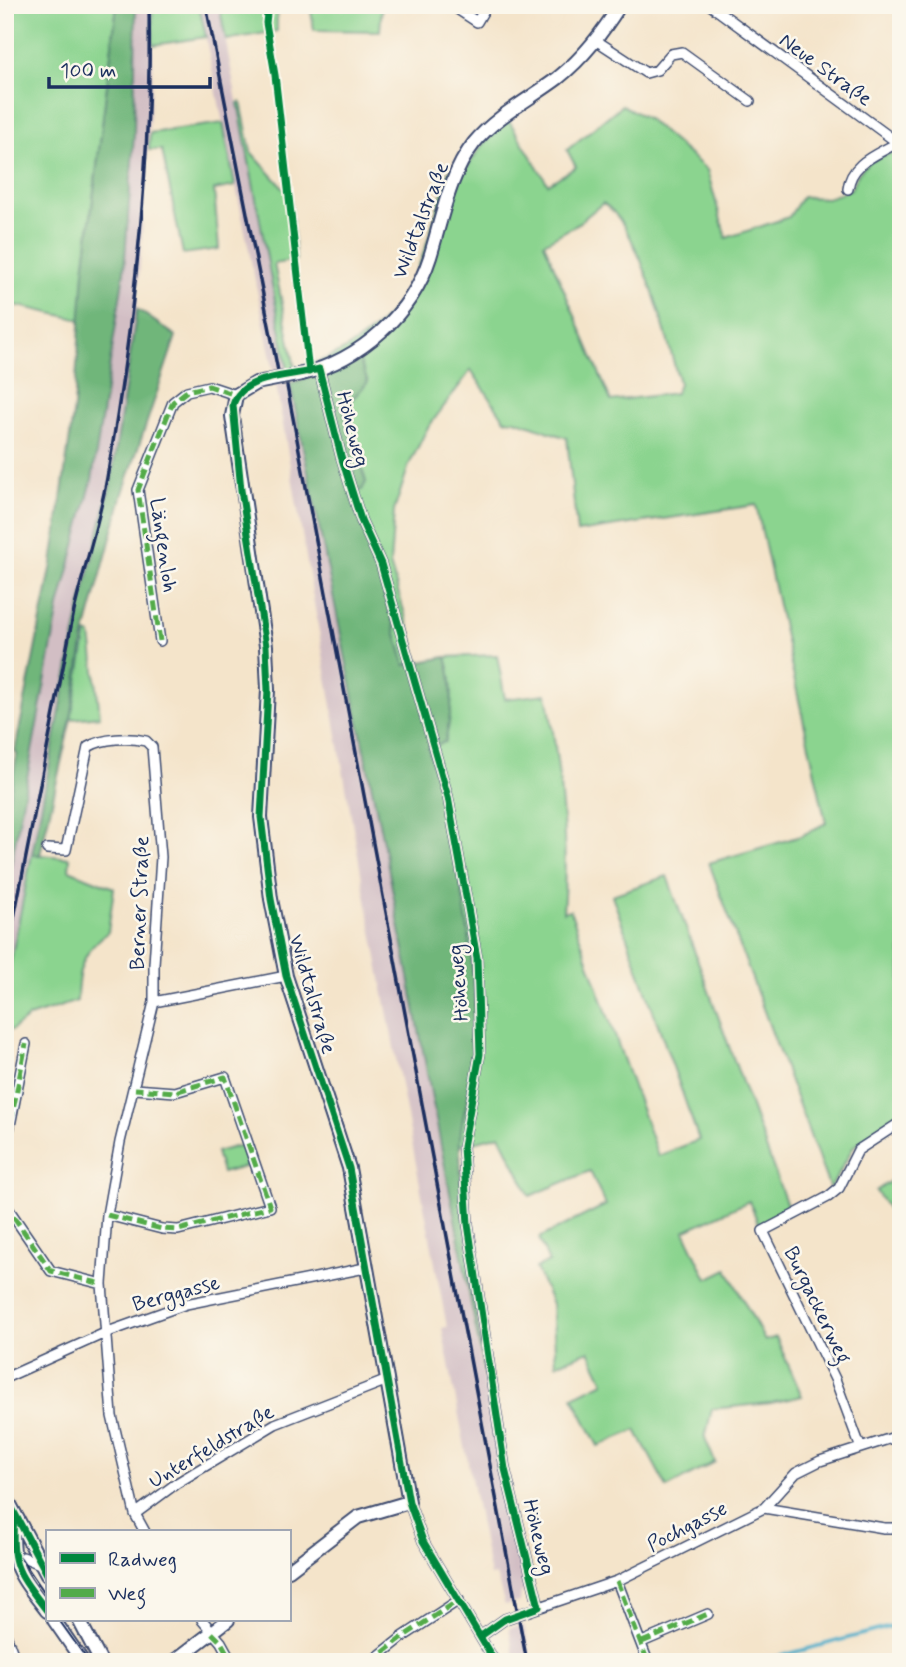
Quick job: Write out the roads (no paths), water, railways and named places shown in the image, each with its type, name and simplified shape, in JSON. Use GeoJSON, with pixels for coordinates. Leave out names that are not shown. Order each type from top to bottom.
{"type":"FeatureCollection","features":[{"type":"Feature","properties":{"kind":"street"},"geometry":{"type":"LineString","coordinates":[[451,5],[477,22],[487,5]]}},
{"type":"Feature","properties":{"kind":"street","name":"Wildtalstraße"},"geometry":{"type":"LineString","coordinates":[[495,1662],[423,1541],[409,1502],[385,1381],[349,1168],[286,976],[271,900],[261,817],[268,690],[266,657],[232,416],[236,395],[256,383],[319,369],[370,340],[399,314],[411,298],[429,260],[457,171],[474,143],[492,126],[559,77],[595,42],[620,5]]}},
{"type":"Feature","properties":{"kind":"street","name":"Neue Straße"},"geometry":{"type":"LineString","coordinates":[[710,5],[900,141],[867,159],[849,182],[848,189]]}},
{"type":"Feature","properties":{"kind":"street"},"geometry":{"type":"LineString","coordinates":[[595,42],[646,73],[657,70],[671,54],[682,52],[750,102]]}},
{"type":"Feature","properties":{"kind":"street","name":"Höheweg"},"geometry":{"type":"LineString","coordinates":[[319,369],[341,456],[361,520],[380,564],[448,797],[477,958],[480,1054],[463,1147],[468,1224],[505,1469],[539,1607]]}},
{"type":"Feature","properties":{"kind":"street","name":"Längenloh"},"geometry":{"type":"LineString","coordinates":[[160,641],[138,489],[173,402],[187,391],[209,386],[236,395]]}},
{"type":"Feature","properties":{"kind":"street","name":"Berner Straße"},"geometry":{"type":"LineString","coordinates":[[47,849],[66,850],[88,747],[95,742],[127,738],[146,741],[152,747],[162,857],[154,1002],[120,1142],[107,1215],[102,1284],[112,1416],[135,1514],[144,1530]]}},
{"type":"Feature","properties":{"kind":"street"},"geometry":{"type":"LineString","coordinates":[[154,1002],[286,976]]}},
{"type":"Feature","properties":{"kind":"street"},"geometry":{"type":"LineString","coordinates":[[5,1151],[26,1044]]}},
{"type":"Feature","properties":{"kind":"street"},"geometry":{"type":"LineString","coordinates":[[107,1215],[162,1229],[178,1230],[270,1207],[225,1077],[175,1092],[135,1089]]}},
{"type":"Feature","properties":{"kind":"street","name":"Burgackerweg"},"geometry":{"type":"LineString","coordinates":[[860,1446],[835,1379],[763,1231],[828,1198],[839,1188],[859,1150],[901,1122]]}},
{"type":"Feature","properties":{"kind":"street"},"geometry":{"type":"LineString","coordinates":[[5,1204],[51,1271],[102,1284]]}},
{"type":"Feature","properties":{"kind":"street","name":"Berggasse"},"geometry":{"type":"LineString","coordinates":[[5,1378],[105,1333],[186,1304],[365,1268]]}},
{"type":"Feature","properties":{"kind":"street","name":"Unterfeldstraße"},"geometry":{"type":"LineString","coordinates":[[135,1514],[195,1471],[275,1424],[385,1381]]}},
{"type":"Feature","properties":{"kind":"street","name":"Pochgasse"},"geometry":{"type":"LineString","coordinates":[[481,1636],[505,1619],[617,1581],[764,1508],[796,1474],[860,1446],[901,1436]]}},
{"type":"Feature","properties":{"kind":"street"},"geometry":{"type":"LineString","coordinates":[[5,1495],[44,1569]]}},
{"type":"Feature","properties":{"kind":"street"},"geometry":{"type":"LineString","coordinates":[[290,1569],[358,1517],[409,1502]]}},
{"type":"Feature","properties":{"kind":"street"},"geometry":{"type":"LineString","coordinates":[[764,1508],[884,1528],[901,1528]]}},
{"type":"Feature","properties":{"kind":"street"},"geometry":{"type":"LineString","coordinates":[[14,1513],[12,1548],[15,1567],[46,1610]]}},
{"type":"Feature","properties":{"kind":"street"},"geometry":{"type":"LineString","coordinates":[[15,1567],[23,1557],[44,1569]]}},
{"type":"Feature","properties":{"kind":"street"},"geometry":{"type":"LineString","coordinates":[[617,1581],[648,1662]]}},
{"type":"Feature","properties":{"kind":"street"},"geometry":{"type":"LineString","coordinates":[[372,1662],[404,1636],[459,1600]]}},
{"type":"Feature","properties":{"kind":"street"},"geometry":{"type":"LineString","coordinates":[[642,1642],[708,1614]]}},
{"type":"Feature","properties":{"kind":"street"},"geometry":{"type":"LineString","coordinates":[[55,1622],[83,1662]]}},
{"type":"Feature","properties":{"kind":"street"},"geometry":{"type":"LineString","coordinates":[[80,1622],[101,1662]]}},
{"type":"Feature","properties":{"kind":"street"},"geometry":{"type":"LineString","coordinates":[[204,1622],[222,1642],[232,1662]]}},
{"type":"Feature","properties":{"kind":"street"},"geometry":{"type":"LineString","coordinates":[[173,1662],[226,1622]]}},
{"type":"Feature","properties":{"kind":"street"},"geometry":{"type":"LineString","coordinates":[[5,1633],[16,1662]]}},
{"type":"Feature","properties":{"kind":"waterway"},"geometry":{"type":"LineString","coordinates":[[758,1662],[901,1624]]}},
{"type":"Feature","properties":{"kind":"tram line"},"geometry":{"type":"LineString","coordinates":[[5,1535],[46,1595]]}},
{"type":"Feature","properties":{"kind":"tram line"},"geometry":{"type":"LineString","coordinates":[[60,1622],[89,1662]]}},
{"type":"Feature","properties":{"kind":"railway"},"geometry":{"type":"LineString","coordinates":[[5,964],[74,611],[104,495],[117,419],[133,302],[144,183],[148,124],[149,5]]}},
{"type":"Feature","properties":{"kind":"railway"},"geometry":{"type":"LineString","coordinates":[[206,5],[278,371]]}},
{"type":"Feature","properties":{"kind":"railway"},"geometry":{"type":"LineString","coordinates":[[287,386],[527,1662]]}}]}
